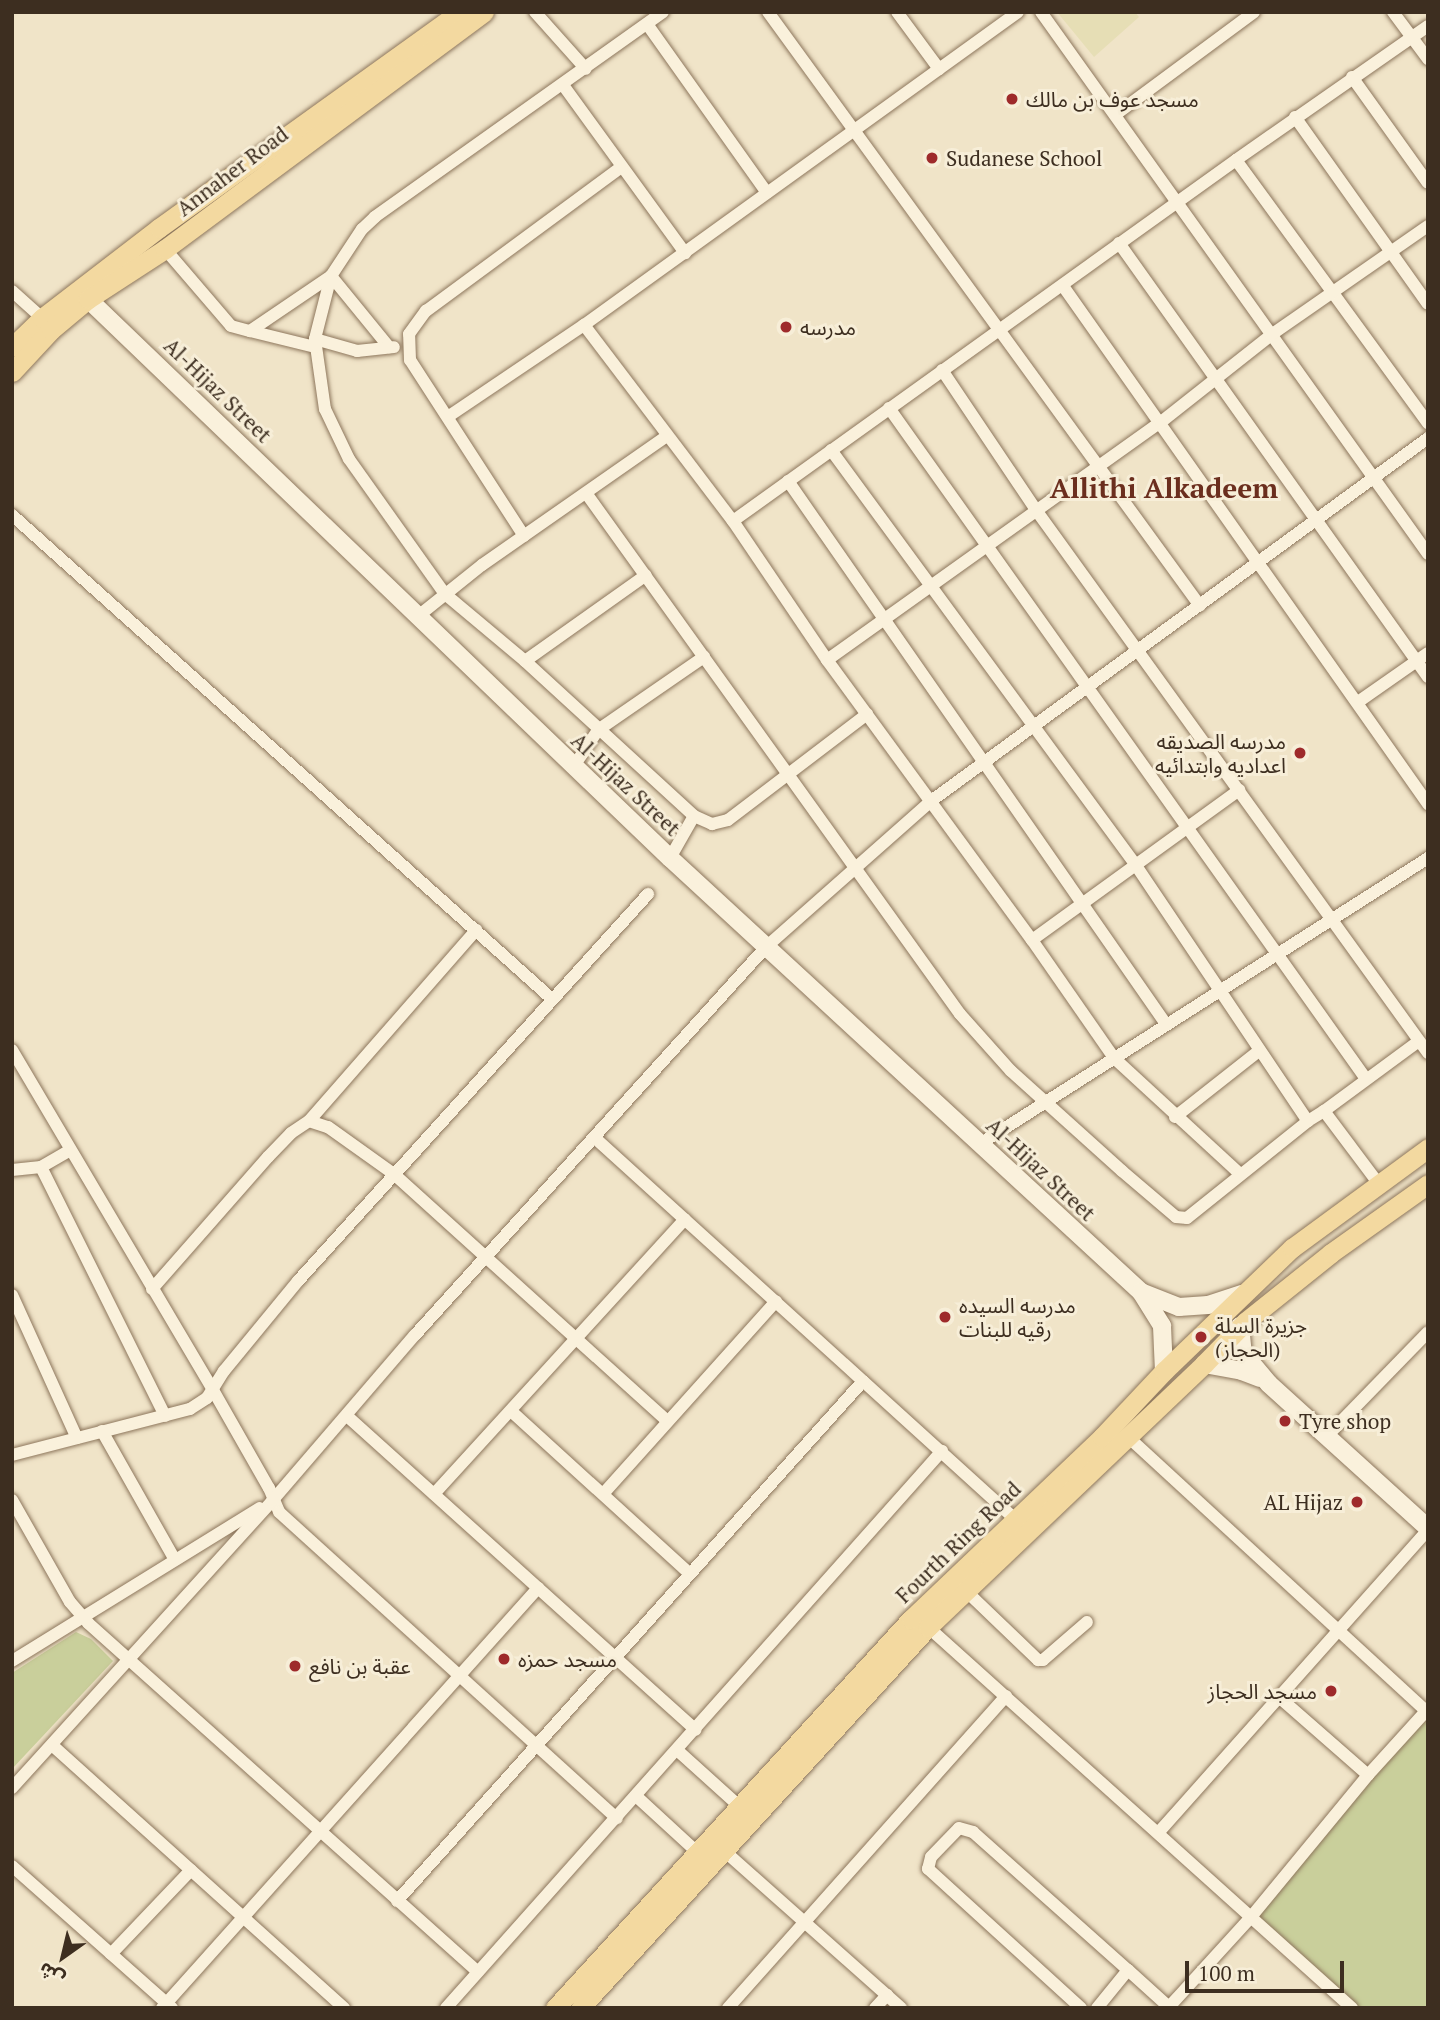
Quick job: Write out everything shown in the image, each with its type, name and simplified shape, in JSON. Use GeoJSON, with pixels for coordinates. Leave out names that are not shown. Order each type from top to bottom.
{"type":"FeatureCollection","features":[{"type":"Feature","properties":{"kind":"main road","name":"Annaher Road"},"geometry":{"type":"LineString","coordinates":[[12,347],[42,318],[159,228],[460,12]]}},
{"type":"Feature","properties":{"kind":"main road","name":"Annaher Road"},"geometry":{"type":"LineString","coordinates":[[12,372],[51,330],[88,299],[165,248],[484,12]]}},
{"type":"Feature","properties":{"kind":"main road","name":"Al-Hijaz Street"},"geometry":{"type":"LineString","coordinates":[[88,299],[670,858],[1141,1292],[1162,1326],[1164,1371]]}},
{"type":"Feature","properties":{"kind":"main road","name":"Fourth Ring Road"},"geometry":{"type":"LineString","coordinates":[[580,2008],[710,1847],[739,1806],[911,1619],[1102,1437],[1164,1371],[1292,1248],[1428,1148]]}},
{"type":"Feature","properties":{"kind":"main road","name":"Fourth Ring Road"},"geometry":{"type":"LineString","coordinates":[[555,2008],[710,1847],[929,1627],[1204,1364],[1240,1326],[1339,1246],[1428,1184]]}},
{"type":"Feature","properties":{"kind":"main road","name":"Al-Hijaz Street"},"geometry":{"type":"LineString","coordinates":[[1141,1292],[1179,1307],[1208,1305],[1242,1294]]}},
{"type":"Feature","properties":{"kind":"main road"},"geometry":{"type":"LineString","coordinates":[[1240,1326],[1243,1353],[1269,1384],[1428,1529]]}},
{"type":"Feature","properties":{"kind":"main road"},"geometry":{"type":"LineString","coordinates":[[1204,1364],[1242,1371],[1269,1384]]}},
{"type":"Feature","properties":{"kind":"street"},"geometry":{"type":"LineString","coordinates":[[535,12],[586,69]]}},
{"type":"Feature","properties":{"kind":"street"},"geometry":{"type":"LineString","coordinates":[[663,12],[375,217],[348,246],[331,276],[315,343],[326,409],[337,439],[445,594],[525,661],[694,816],[706,823],[720,824],[789,775],[867,714]]}},
{"type":"Feature","properties":{"kind":"street"},"geometry":{"type":"LineString","coordinates":[[768,12],[1200,606]]}},
{"type":"Feature","properties":{"kind":"street"},"geometry":{"type":"LineString","coordinates":[[897,12],[939,69]]}},
{"type":"Feature","properties":{"kind":"street"},"geometry":{"type":"LineString","coordinates":[[449,416],[584,325],[1018,12]]}},
{"type":"Feature","properties":{"kind":"street"},"geometry":{"type":"LineString","coordinates":[[1041,12],[1428,554]]}},
{"type":"Feature","properties":{"kind":"street"},"geometry":{"type":"LineString","coordinates":[[1115,115],[1254,12]]}},
{"type":"Feature","properties":{"kind":"street"},"geometry":{"type":"LineString","coordinates":[[1393,12],[1428,60]]}},
{"type":"Feature","properties":{"kind":"street"},"geometry":{"type":"LineString","coordinates":[[646,24],[767,193]]}},
{"type":"Feature","properties":{"kind":"street"},"geometry":{"type":"LineString","coordinates":[[733,521],[1063,286],[1176,201],[1428,26]]}},
{"type":"Feature","properties":{"kind":"street"},"geometry":{"type":"LineString","coordinates":[[1352,77],[1428,183]]}},
{"type":"Feature","properties":{"kind":"street"},"geometry":{"type":"LineString","coordinates":[[563,85],[685,253]]}},
{"type":"Feature","properties":{"kind":"street"},"geometry":{"type":"LineString","coordinates":[[1294,117],[1428,304]]}},
{"type":"Feature","properties":{"kind":"street"},"geometry":{"type":"LineString","coordinates":[[1236,160],[1428,423]]}},
{"type":"Feature","properties":{"kind":"street"},"geometry":{"type":"LineString","coordinates":[[524,536],[411,359],[408,345],[416,322],[426,312],[621,167]]}},
{"type":"Feature","properties":{"kind":"street"},"geometry":{"type":"LineString","coordinates":[[827,660],[1161,422],[1270,335],[1428,226]]}},
{"type":"Feature","properties":{"kind":"street"},"geometry":{"type":"LineString","coordinates":[[1119,243],[1428,677]]}},
{"type":"Feature","properties":{"kind":"street"},"geometry":{"type":"LineString","coordinates":[[165,248],[226,322],[237,329],[356,351],[408,345]]}},
{"type":"Feature","properties":{"kind":"street"},"geometry":{"type":"LineString","coordinates":[[250,331],[331,276]]}},
{"type":"Feature","properties":{"kind":"street"},"geometry":{"type":"LineString","coordinates":[[331,276],[389,347]]}},
{"type":"Feature","properties":{"kind":"street"},"geometry":{"type":"LineString","coordinates":[[1063,286],[1428,804]]}},
{"type":"Feature","properties":{"kind":"street"},"geometry":{"type":"LineString","coordinates":[[12,291],[42,318]]}},
{"type":"Feature","properties":{"kind":"street"},"geometry":{"type":"LineString","coordinates":[[584,325],[733,521],[827,660],[1032,940],[1114,1058],[1240,1174]]}},
{"type":"Feature","properties":{"kind":"street"},"geometry":{"type":"LineString","coordinates":[[942,370],[1036,510],[1140,650],[1428,1053]]}},
{"type":"Feature","properties":{"kind":"street"},"geometry":{"type":"LineString","coordinates":[[889,408],[1366,1079]]}},
{"type":"Feature","properties":{"kind":"street"},"geometry":{"type":"LineString","coordinates":[[417,617],[524,536],[667,436]]}},
{"type":"Feature","properties":{"kind":"street"},"geometry":{"type":"LineString","coordinates":[[12,1788],[131,1659],[485,1258],[766,947],[931,801],[1318,521],[1428,438]]}},
{"type":"Feature","properties":{"kind":"street"},"geometry":{"type":"LineString","coordinates":[[831,450],[1135,864],[1308,1121]]}},
{"type":"Feature","properties":{"kind":"street"},"geometry":{"type":"LineString","coordinates":[[788,481],[985,760],[1166,1024]]}},
{"type":"Feature","properties":{"kind":"street"},"geometry":{"type":"LineString","coordinates":[[586,493],[854,868],[986,1045],[1176,1217],[1186,1218],[1308,1121],[1419,1041]]}},
{"type":"Feature","properties":{"kind":"street"},"geometry":{"type":"LineString","coordinates":[[12,515],[552,999]]}},
{"type":"Feature","properties":{"kind":"street"},"geometry":{"type":"LineString","coordinates":[[525,661],[646,575]]}},
{"type":"Feature","properties":{"kind":"street"},"geometry":{"type":"LineString","coordinates":[[1358,702],[1428,653]]}},
{"type":"Feature","properties":{"kind":"street"},"geometry":{"type":"LineString","coordinates":[[573,766],[598,730],[704,657]]}},
{"type":"Feature","properties":{"kind":"street"},"geometry":{"type":"LineString","coordinates":[[1032,940],[1239,790]]}},
{"type":"Feature","properties":{"kind":"street"},"geometry":{"type":"LineString","coordinates":[[670,858],[694,816]]}},
{"type":"Feature","properties":{"kind":"street"},"geometry":{"type":"LineString","coordinates":[[980,1144],[1428,858]]}},
{"type":"Feature","properties":{"kind":"street"},"geometry":{"type":"LineString","coordinates":[[12,1455],[190,1409],[213,1390],[223,1371],[298,1281],[649,894]]}},
{"type":"Feature","properties":{"kind":"street"},"geometry":{"type":"LineString","coordinates":[[152,1289],[268,1157],[291,1133],[309,1121],[476,930]]}},
{"type":"Feature","properties":{"kind":"street"},"geometry":{"type":"LineString","coordinates":[[12,1050],[213,1390],[279,1512],[617,1818]]}},
{"type":"Feature","properties":{"kind":"street"},"geometry":{"type":"LineString","coordinates":[[1175,1116],[1259,1051]]}},
{"type":"Feature","properties":{"kind":"street"},"geometry":{"type":"LineString","coordinates":[[1324,1111],[1378,1183]]}},
{"type":"Feature","properties":{"kind":"street"},"geometry":{"type":"LineString","coordinates":[[309,1121],[328,1127],[395,1175],[574,1340],[667,1421]]}},
{"type":"Feature","properties":{"kind":"street"},"geometry":{"type":"LineString","coordinates":[[595,1138],[1015,1519]]}},
{"type":"Feature","properties":{"kind":"street"},"geometry":{"type":"LineString","coordinates":[[12,1170],[41,1167],[71,1150]]}},
{"type":"Feature","properties":{"kind":"street"},"geometry":{"type":"LineString","coordinates":[[41,1167],[165,1416]]}},
{"type":"Feature","properties":{"kind":"street"},"geometry":{"type":"LineString","coordinates":[[434,1494],[685,1219]]}},
{"type":"Feature","properties":{"kind":"street"},"geometry":{"type":"LineString","coordinates":[[12,1295],[77,1438]]}},
{"type":"Feature","properties":{"kind":"street"},"geometry":{"type":"LineString","coordinates":[[603,1494],[776,1301]]}},
{"type":"Feature","properties":{"kind":"street"},"geometry":{"type":"LineString","coordinates":[[1326,1437],[1428,1332]]}},
{"type":"Feature","properties":{"kind":"street"},"geometry":{"type":"LineString","coordinates":[[397,1901],[863,1381]]}},
{"type":"Feature","properties":{"kind":"street"},"geometry":{"type":"LineString","coordinates":[[511,1411],[689,1573]]}},
{"type":"Feature","properties":{"kind":"street"},"geometry":{"type":"LineString","coordinates":[[347,1416],[696,1730]]}},
{"type":"Feature","properties":{"kind":"street"},"geometry":{"type":"LineString","coordinates":[[102,1431],[175,1560]]}},
{"type":"Feature","properties":{"kind":"street"},"geometry":{"type":"LineString","coordinates":[[1080,2008],[928,1869],[931,1857],[959,1828],[974,1832],[1169,2007],[1251,1917],[1368,1775],[1427,1712],[1127,1436]]}},
{"type":"Feature","properties":{"kind":"street"},"geometry":{"type":"LineString","coordinates":[[446,2008],[942,1451]]}},
{"type":"Feature","properties":{"kind":"street"},"geometry":{"type":"LineString","coordinates":[[12,1500],[70,1602],[83,1617],[318,1832],[478,1972]]}},
{"type":"Feature","properties":{"kind":"street"},"geometry":{"type":"LineString","coordinates":[[12,1661],[272,1501]]}},
{"type":"Feature","properties":{"kind":"street"},"geometry":{"type":"LineString","coordinates":[[1158,1833],[1340,1632],[1428,1529]]}},
{"type":"Feature","properties":{"kind":"street"},"geometry":{"type":"LineString","coordinates":[[12,1866],[167,2006],[242,1916],[538,1588]]}},
{"type":"Feature","properties":{"kind":"street"},"geometry":{"type":"LineString","coordinates":[[966,1591],[1038,1660],[1043,1660],[1087,1622]]}},
{"type":"Feature","properties":{"kind":"street"},"geometry":{"type":"LineString","coordinates":[[929,1627],[1352,2008]]}},
{"type":"Feature","properties":{"kind":"street"},"geometry":{"type":"LineString","coordinates":[[728,2008],[1006,1696]]}},
{"type":"Feature","properties":{"kind":"street"},"geometry":{"type":"LineString","coordinates":[[1280,1698],[1368,1775]]}},
{"type":"Feature","properties":{"kind":"street"},"geometry":{"type":"LineString","coordinates":[[52,1745],[344,2008]]}},
{"type":"Feature","properties":{"kind":"street"},"geometry":{"type":"LineString","coordinates":[[677,1750],[739,1806]]}},
{"type":"Feature","properties":{"kind":"street"},"geometry":{"type":"LineString","coordinates":[[636,1796],[710,1847],[804,1922],[901,2008]]}},
{"type":"Feature","properties":{"kind":"street"},"geometry":{"type":"LineString","coordinates":[[111,1954],[191,1870]]}},
{"type":"Feature","properties":{"kind":"street"},"geometry":{"type":"LineString","coordinates":[[1097,2008],[1128,1970]]}},
{"type":"Feature","properties":{"kind":"street"},"geometry":{"type":"LineString","coordinates":[[875,2008],[887,1995]]}},
{"type":"Feature","properties":{"kind":"shaded area"},"geometry":{"type":"Polygon","coordinates":[[[1057,12],[1135,12],[1139,17],[1094,57],[1057,12]]]}},
{"type":"Feature","properties":{"kind":"green space"},"geometry":{"type":"Polygon","coordinates":[[[76,1632],[91,1639],[113,1661],[12,1769],[12,1673],[76,1632]]]}},
{"type":"Feature","properties":{"kind":"green space"},"geometry":{"type":"Polygon","coordinates":[[[1428,1714],[1428,2008],[1344,2008],[1244,1918],[1428,1714]]]}},
{"type":"Feature","properties":{"kind":"place","name":"مسجد عوف بن مالك"},"geometry":{"type":"Point","coordinates":[1012,99]}},
{"type":"Feature","properties":{"kind":"place","name":"Sudanese School"},"geometry":{"type":"Point","coordinates":[932,158]}},
{"type":"Feature","properties":{"kind":"place","name":"مدرسه"},"geometry":{"type":"Point","coordinates":[786,327]}},
{"type":"Feature","properties":{"kind":"place","name":"مدرسه الصديقه اعداديه وابتدائيه"},"geometry":{"type":"Point","coordinates":[1300,753]}},
{"type":"Feature","properties":{"kind":"place","name":"مدرسه السيده رقيه للبنات"},"geometry":{"type":"Point","coordinates":[945,1317]}},
{"type":"Feature","properties":{"kind":"place","name":"جزيرة السلة (الحجاز)"},"geometry":{"type":"Point","coordinates":[1201,1337]}},
{"type":"Feature","properties":{"kind":"place","name":"Tyre shop"},"geometry":{"type":"Point","coordinates":[1285,1421]}},
{"type":"Feature","properties":{"kind":"place","name":"AL Hijaz"},"geometry":{"type":"Point","coordinates":[1357,1502]}},
{"type":"Feature","properties":{"kind":"place","name":"مسجد حمزه"},"geometry":{"type":"Point","coordinates":[504,1659]}},
{"type":"Feature","properties":{"kind":"place","name":"عقبة بن نافع"},"geometry":{"type":"Point","coordinates":[295,1666]}},
{"type":"Feature","properties":{"kind":"place","name":"مسجد الحجاز"},"geometry":{"type":"Point","coordinates":[1331,1691]}},
{"type":"Feature","properties":{"kind":"district","name":"Allithi Alkadeem"},"geometry":{"type":"Point","coordinates":[1164,488]}}]}
